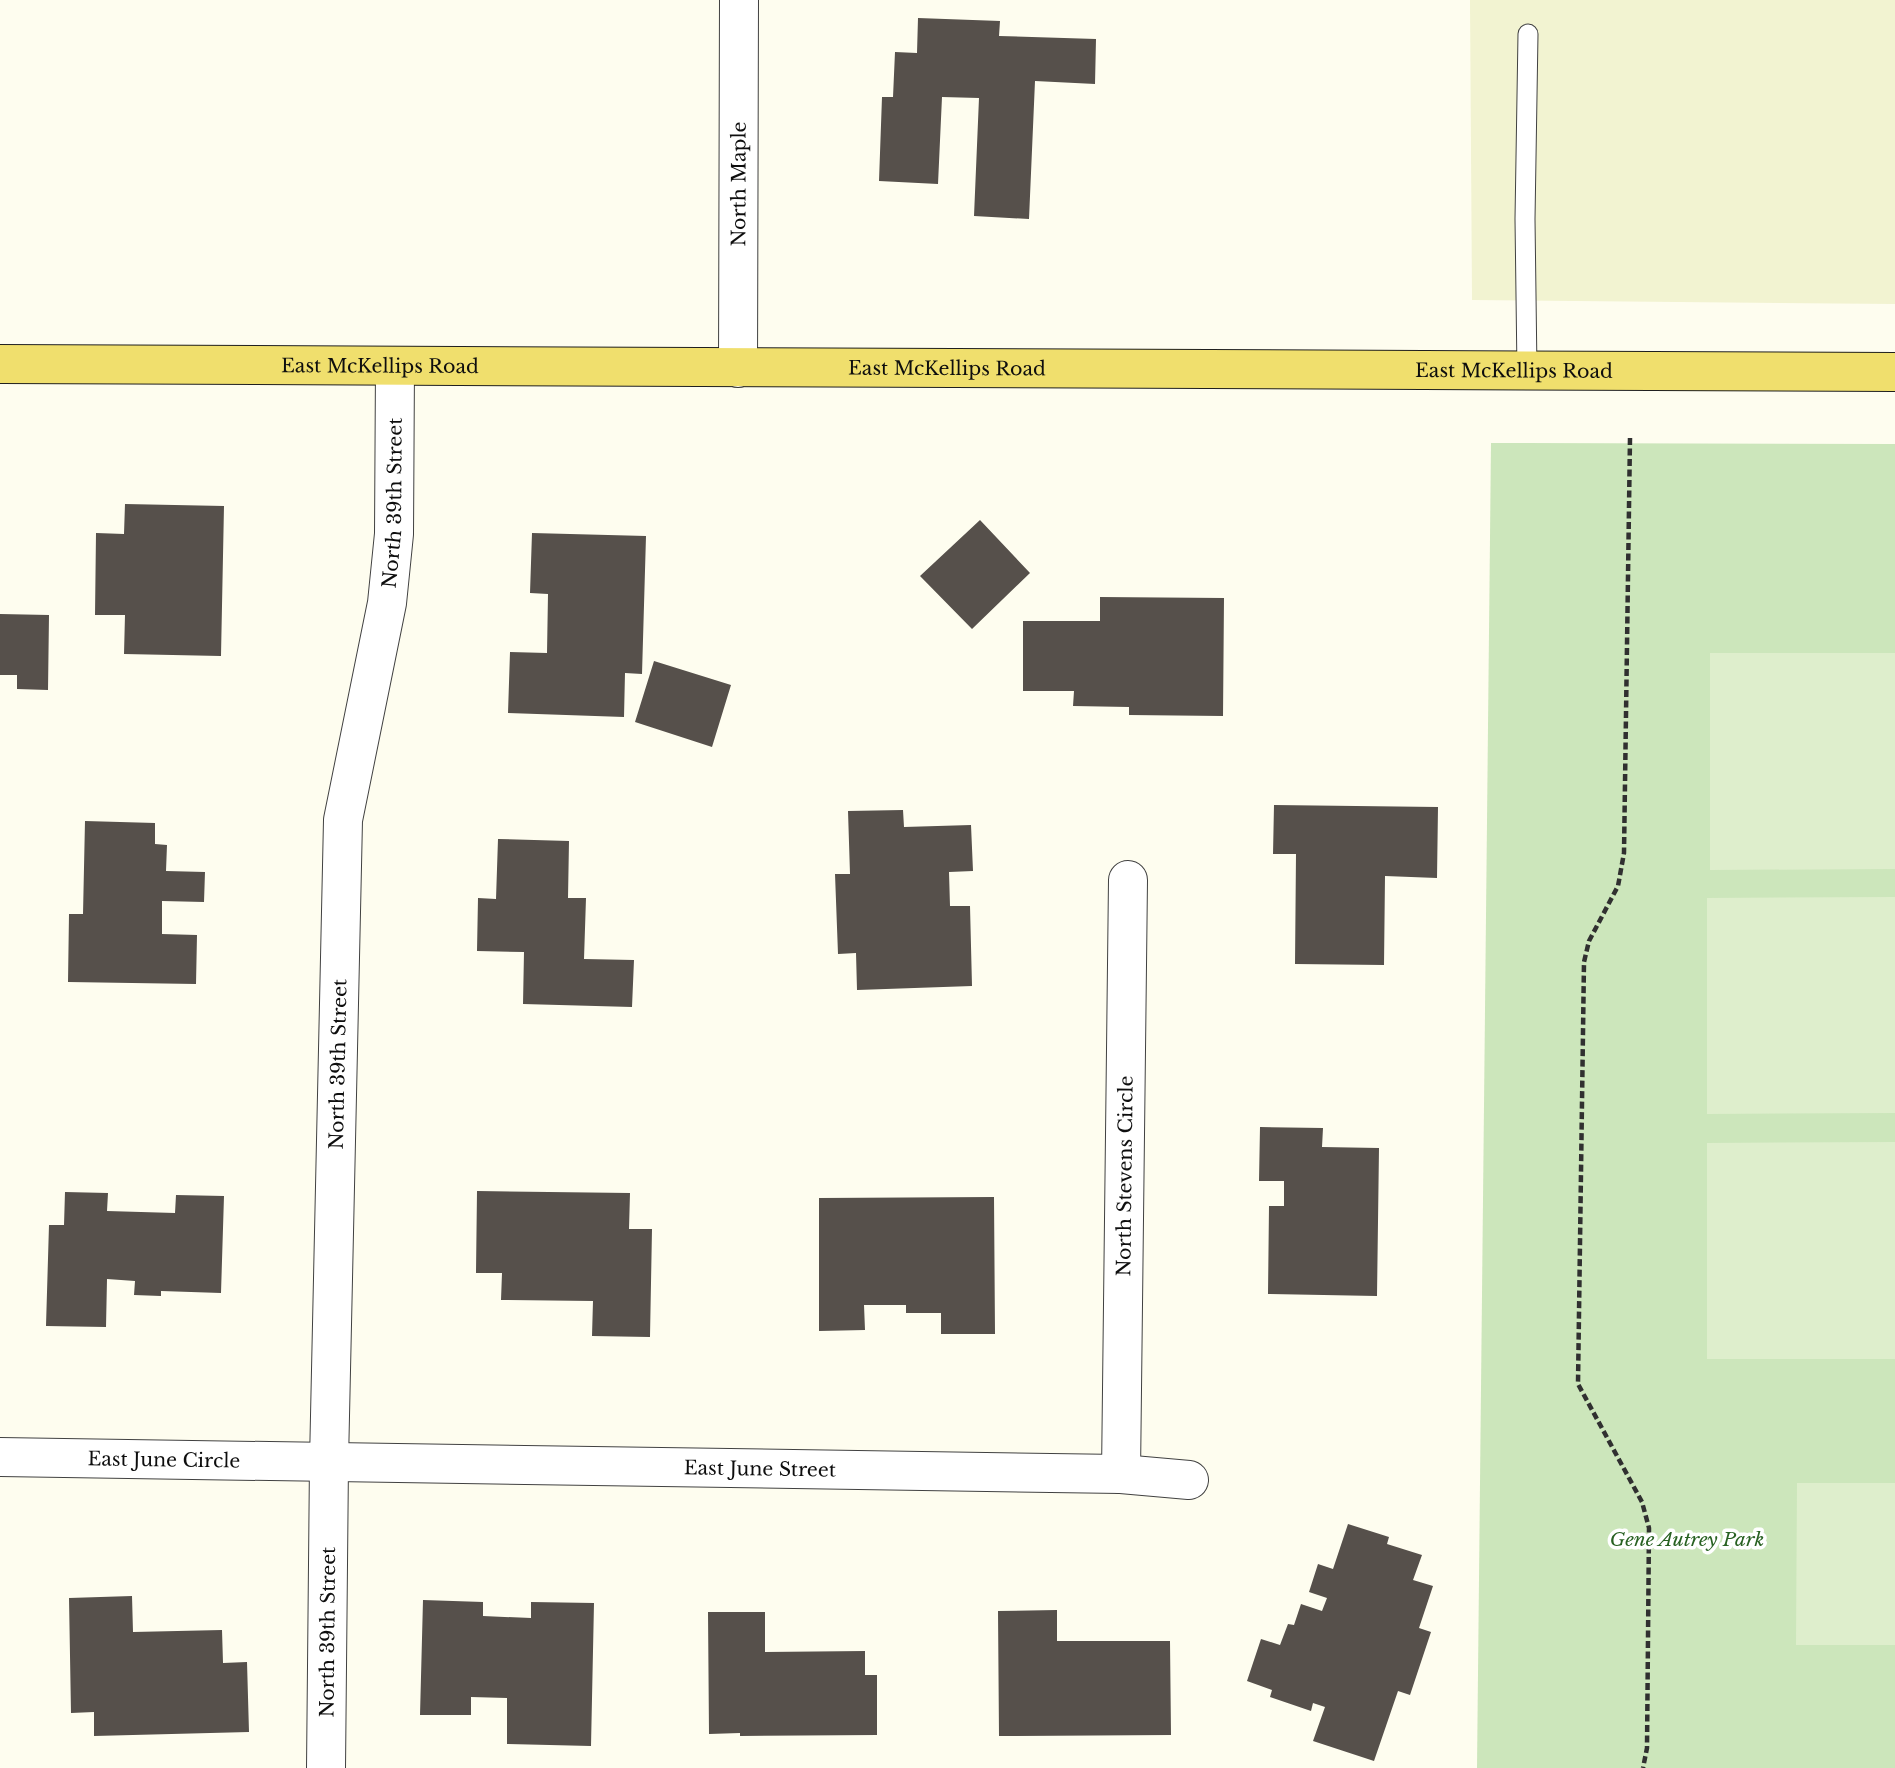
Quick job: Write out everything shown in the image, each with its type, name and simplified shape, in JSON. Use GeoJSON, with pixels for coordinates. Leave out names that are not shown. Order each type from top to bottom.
{"type":"FeatureCollection","features":[{"type":"Feature","properties":{"kind":"main road","name":"East McKellips Road"},"geometry":{"type":"LineString","coordinates":[[0,364],[1895,372]]}},
{"type":"Feature","properties":{"kind":"street","name":"North Maple"},"geometry":{"type":"LineString","coordinates":[[738,368],[739,0]]}},
{"type":"Feature","properties":{"kind":"street","name":"North 39th Street"},"geometry":{"type":"LineString","coordinates":[[326,1768],[329,1462],[343,820],[387,603],[394,534],[395,366]]}},
{"type":"Feature","properties":{"kind":"street","name":"North Stevens Circle"},"geometry":{"type":"LineString","coordinates":[[1121,1474],[1128,880]]}},
{"type":"Feature","properties":{"kind":"street","name":"East June Circle"},"geometry":{"type":"LineString","coordinates":[[0,1457],[329,1462]]}},
{"type":"Feature","properties":{"kind":"street","name":"East June Street"},"geometry":{"type":"LineString","coordinates":[[329,1462],[1121,1474],[1189,1480]]}},
{"type":"Feature","properties":{"kind":"lane"},"geometry":{"type":"LineString","coordinates":[[1527,371],[1525,219],[1528,33]]}},
{"type":"Feature","properties":{"kind":"path"},"geometry":{"type":"LineString","coordinates":[[1630,438],[1624,853],[1618,886],[1588,941],[1584,962],[1578,1384],[1642,1502],[1649,1528],[1647,1748],[1643,1768]]}},
{"type":"Feature","properties":{"kind":"green space"},"geometry":{"type":"Polygon","coordinates":[[[1470,0],[1895,0],[1895,304],[1472,300],[1470,0]]]}},
{"type":"Feature","properties":{"kind":"green space","name":"Gene Autrey Park"},"geometry":{"type":"Polygon","coordinates":[[[1491,443],[1895,444],[1895,1768],[1477,1768],[1491,443]]]}},
{"type":"Feature","properties":{"kind":"green space"},"geometry":{"type":"Polygon","coordinates":[[[1710,653],[1895,653],[1895,869],[1710,870],[1710,653]]]}},
{"type":"Feature","properties":{"kind":"green space"},"geometry":{"type":"Polygon","coordinates":[[[1895,897],[1895,1113],[1707,1114],[1707,898],[1895,897]]]}},
{"type":"Feature","properties":{"kind":"green space"},"geometry":{"type":"Polygon","coordinates":[[[1895,1142],[1895,1359],[1707,1359],[1707,1143],[1895,1142]]]}},
{"type":"Feature","properties":{"kind":"green space"},"geometry":{"type":"Polygon","coordinates":[[[1797,1483],[1895,1483],[1895,1645],[1796,1645],[1797,1483]]]}},
{"type":"Feature","properties":{"kind":"building"},"geometry":{"type":"Polygon","coordinates":[[[918,18],[1000,21],[999,36],[1096,39],[1095,84],[1035,81],[1029,219],[974,216],[979,98],[942,97],[938,184],[879,181],[882,97],[893,97],[895,52],[917,53],[918,18]]]}},
{"type":"Feature","properties":{"kind":"building"},"geometry":{"type":"Polygon","coordinates":[[[125,504],[224,506],[221,656],[124,654],[125,615],[95,615],[96,533],[124,534],[125,504]]]}},
{"type":"Feature","properties":{"kind":"building"},"geometry":{"type":"Polygon","coordinates":[[[980,520],[1030,573],[972,629],[920,576],[980,520]]]}},
{"type":"Feature","properties":{"kind":"building"},"geometry":{"type":"Polygon","coordinates":[[[532,533],[646,536],[642,674],[625,673],[624,717],[508,713],[510,652],[547,653],[548,594],[530,593],[532,533]]]}},
{"type":"Feature","properties":{"kind":"building"},"geometry":{"type":"Polygon","coordinates":[[[1100,597],[1224,598],[1223,716],[1129,715],[1129,707],[1073,706],[1074,691],[1023,691],[1023,621],[1100,621],[1100,597]]]}},
{"type":"Feature","properties":{"kind":"building"},"geometry":{"type":"Polygon","coordinates":[[[0,614],[49,615],[48,690],[17,689],[17,675],[0,675],[0,614]]]}},
{"type":"Feature","properties":{"kind":"building"},"geometry":{"type":"Polygon","coordinates":[[[654,661],[731,685],[712,747],[635,722],[654,661]]]}},
{"type":"Feature","properties":{"kind":"building"},"geometry":{"type":"Polygon","coordinates":[[[1274,805],[1438,807],[1437,878],[1385,876],[1384,965],[1295,964],[1296,854],[1273,854],[1274,805]]]}},
{"type":"Feature","properties":{"kind":"building"},"geometry":{"type":"Polygon","coordinates":[[[903,810],[904,827],[971,825],[973,871],[949,872],[950,906],[970,906],[972,986],[857,990],[856,953],[838,954],[835,874],[850,874],[848,811],[903,810]]]}},
{"type":"Feature","properties":{"kind":"building"},"geometry":{"type":"Polygon","coordinates":[[[85,821],[155,823],[155,844],[167,845],[166,871],[205,872],[204,902],[162,901],[162,934],[197,935],[196,984],[68,982],[69,914],[83,914],[85,821]]]}},
{"type":"Feature","properties":{"kind":"building"},"geometry":{"type":"Polygon","coordinates":[[[498,839],[569,841],[568,898],[586,898],[584,959],[634,960],[632,1007],[523,1004],[524,952],[477,951],[478,898],[496,899],[498,839]]]}},
{"type":"Feature","properties":{"kind":"building"},"geometry":{"type":"Polygon","coordinates":[[[1260,1127],[1323,1128],[1322,1147],[1379,1148],[1377,1296],[1268,1294],[1269,1206],[1284,1206],[1284,1181],[1259,1181],[1260,1127]]]}},
{"type":"Feature","properties":{"kind":"building"},"geometry":{"type":"Polygon","coordinates":[[[477,1191],[630,1193],[629,1229],[652,1229],[650,1337],[592,1336],[593,1301],[501,1300],[502,1273],[476,1273],[477,1191]]]}},
{"type":"Feature","properties":{"kind":"building"},"geometry":{"type":"Polygon","coordinates":[[[65,1192],[108,1193],[107,1211],[175,1213],[176,1195],[224,1196],[221,1293],[161,1291],[161,1296],[134,1295],[135,1281],[107,1279],[106,1327],[46,1326],[49,1225],[64,1225],[65,1192]]]}},
{"type":"Feature","properties":{"kind":"building"},"geometry":{"type":"Polygon","coordinates":[[[994,1197],[995,1334],[941,1334],[941,1313],[906,1313],[906,1305],[864,1305],[865,1330],[819,1331],[819,1198],[994,1197]]]}},
{"type":"Feature","properties":{"kind":"building"},"geometry":{"type":"Polygon","coordinates":[[[1348,1524],[1389,1537],[1387,1544],[1422,1555],[1413,1580],[1433,1586],[1419,1628],[1431,1632],[1410,1695],[1398,1691],[1374,1761],[1313,1741],[1325,1707],[1313,1703],[1311,1711],[1270,1697],[1272,1690],[1247,1681],[1261,1639],[1280,1645],[1288,1624],[1294,1625],[1301,1604],[1322,1611],[1327,1598],[1309,1592],[1318,1564],[1333,1569],[1348,1524]]]}},
{"type":"Feature","properties":{"kind":"building"},"geometry":{"type":"Polygon","coordinates":[[[132,1596],[133,1632],[222,1630],[223,1663],[247,1662],[249,1732],[94,1736],[94,1712],[71,1713],[69,1598],[132,1596]]]}},
{"type":"Feature","properties":{"kind":"building"},"geometry":{"type":"Polygon","coordinates":[[[423,1600],[483,1602],[483,1616],[531,1618],[531,1602],[594,1603],[591,1746],[507,1744],[507,1698],[471,1697],[471,1715],[420,1715],[423,1600]]]}},
{"type":"Feature","properties":{"kind":"building"},"geometry":{"type":"Polygon","coordinates":[[[1057,1610],[1057,1641],[1170,1641],[1171,1735],[999,1736],[998,1611],[1057,1610]]]}},
{"type":"Feature","properties":{"kind":"building"},"geometry":{"type":"Polygon","coordinates":[[[708,1612],[765,1612],[765,1652],[865,1651],[865,1675],[877,1675],[877,1735],[709,1734],[708,1612]]]}}]}
